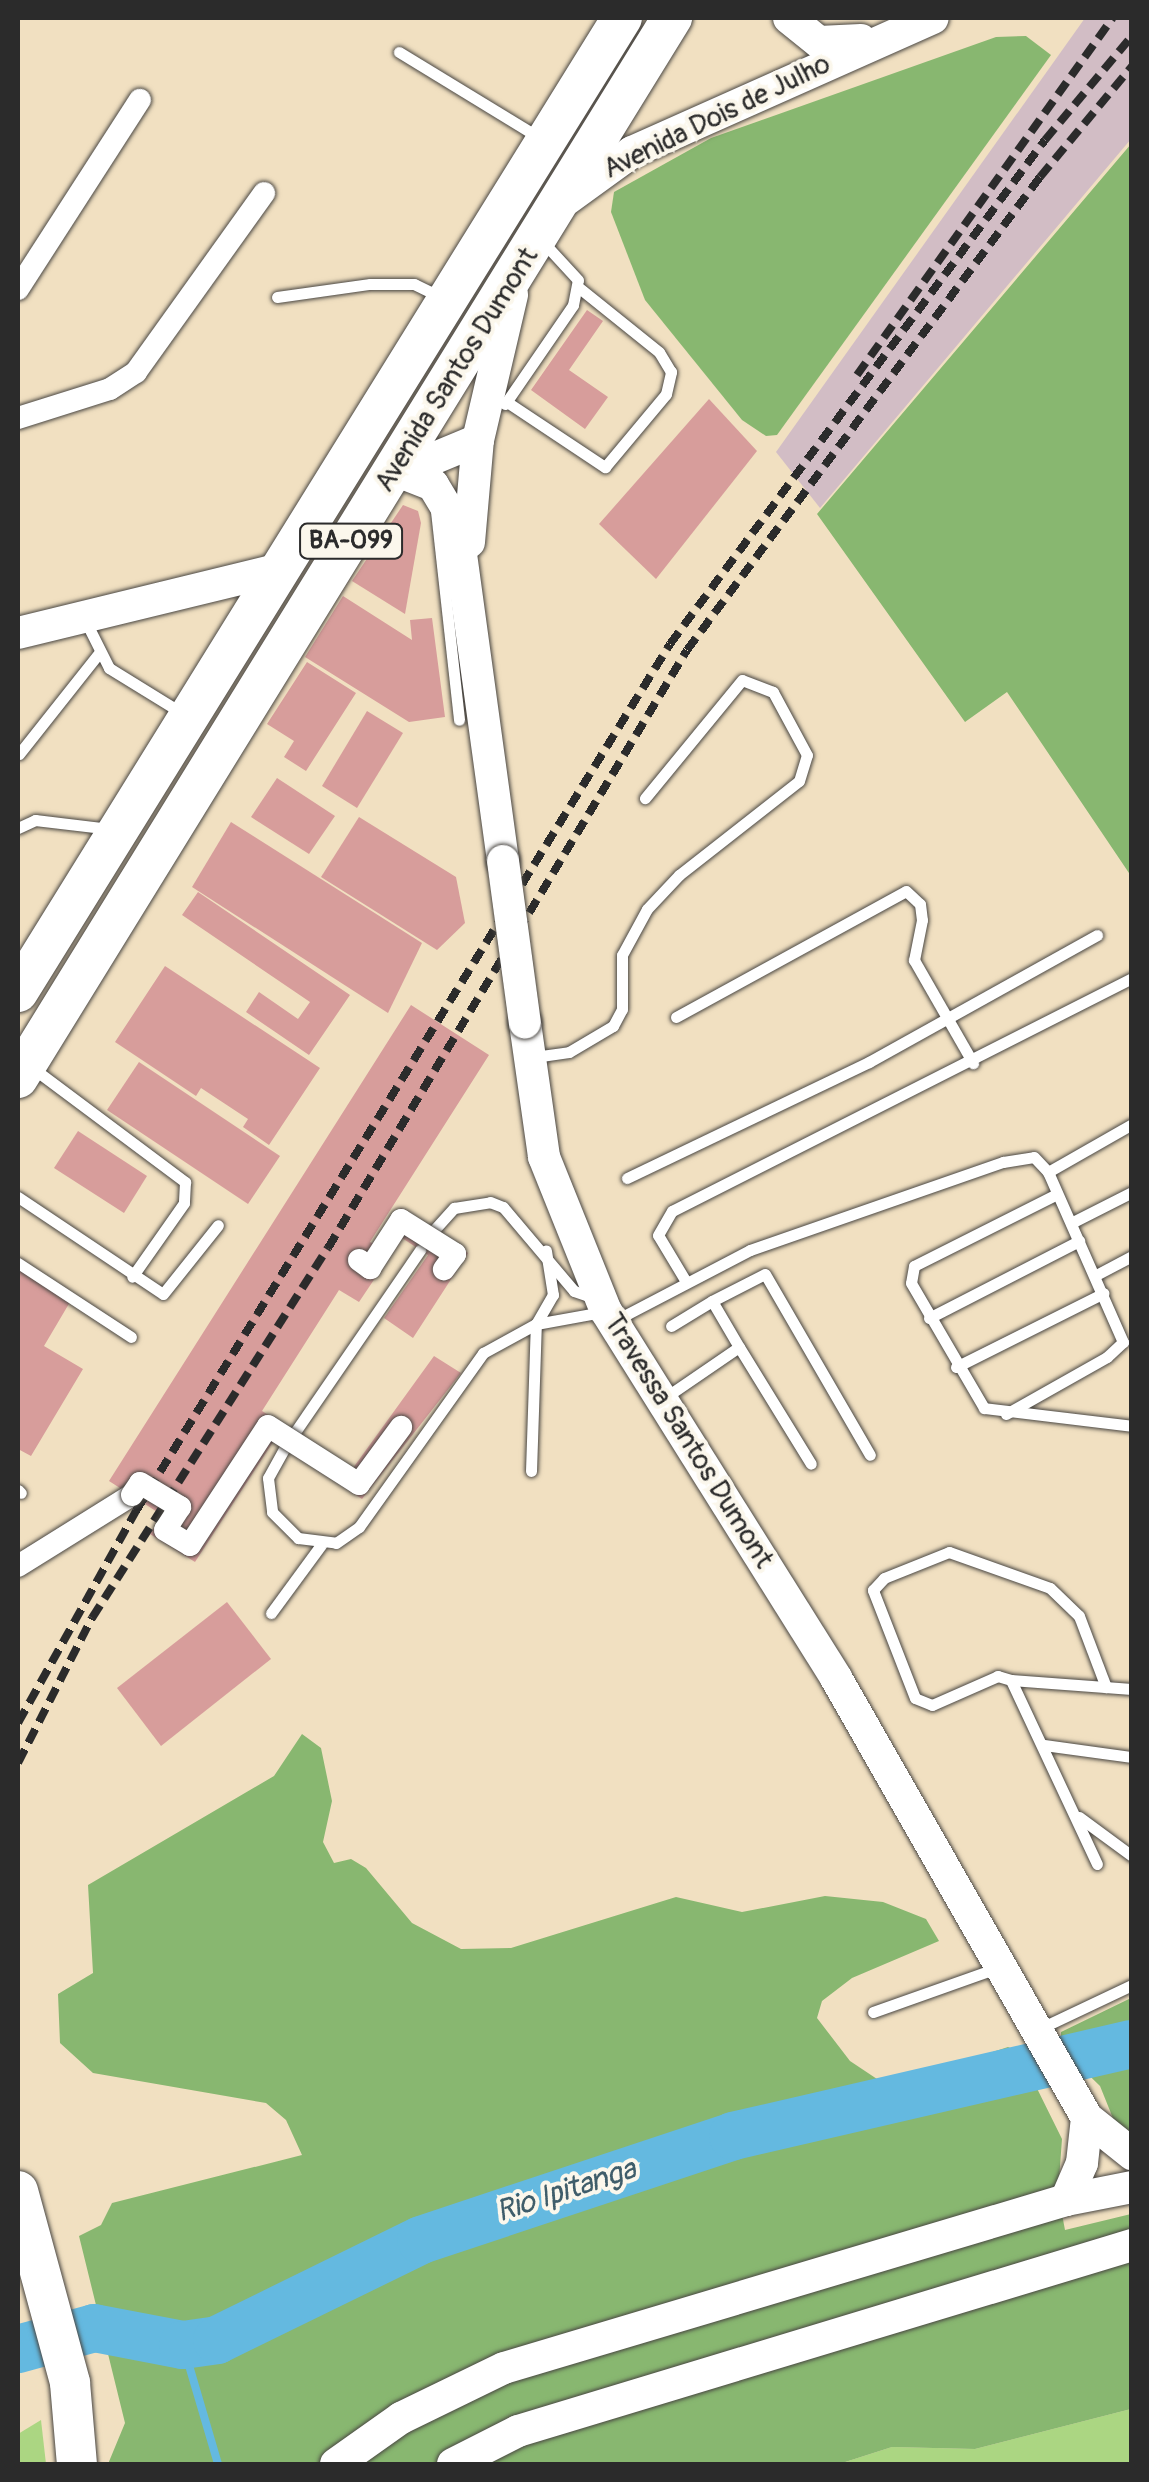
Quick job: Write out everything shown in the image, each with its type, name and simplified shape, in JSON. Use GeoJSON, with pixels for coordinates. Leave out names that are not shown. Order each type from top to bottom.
{"type":"FeatureCollection","features":[{"type":"Feature","properties":{"kind":"highway","name":"Avenida Santos Dumont"},"geometry":{"type":"LineString","coordinates":[[18,992],[622,18]]}},
{"type":"Feature","properties":{"kind":"highway","name":"Avenida Santos Dumont"},"geometry":{"type":"LineString","coordinates":[[22,1071],[411,475],[540,236],[672,18]]}},
{"type":"Feature","properties":{"kind":"highway"},"geometry":{"type":"LineString","coordinates":[[18,2191],[70,2383],[77,2464]]}},
{"type":"Feature","properties":{"kind":"main road","name":"Avenida Dois de Julho"},"geometry":{"type":"LineString","coordinates":[[789,18],[820,42],[880,37]]}},
{"type":"Feature","properties":{"kind":"main road","name":"Avenida Dois de Julho"},"geometry":{"type":"LineString","coordinates":[[540,236],[632,152],[880,37],[933,18]]}},
{"type":"Feature","properties":{"kind":"main road","name":"Travessa Santos Dumont"},"geometry":{"type":"LineString","coordinates":[[468,576],[478,440],[498,340],[540,236]]}},
{"type":"Feature","properties":{"kind":"main road"},"geometry":{"type":"LineString","coordinates":[[411,475],[478,440]]}},
{"type":"Feature","properties":{"kind":"main road","name":"Travessa Santos Dumont"},"geometry":{"type":"LineString","coordinates":[[411,475],[458,525],[468,576],[502,861],[544,1157],[607,1311],[836,1678],[1045,2035],[1082,2111],[1132,2154]]}},
{"type":"Feature","properties":{"kind":"main road"},"geometry":{"type":"LineString","coordinates":[[18,633],[284,568]]}},
{"type":"Feature","properties":{"kind":"main road"},"geometry":{"type":"LineString","coordinates":[[1066,2200],[1082,2163],[1082,2111]]}},
{"type":"Feature","properties":{"kind":"main road"},"geometry":{"type":"LineString","coordinates":[[336,2464],[400,2418],[504,2368],[1066,2200],[1132,2187]]}},
{"type":"Feature","properties":{"kind":"main road"},"geometry":{"type":"LineString","coordinates":[[453,2464],[518,2430],[1132,2245]]}},
{"type":"Feature","properties":{"kind":"street"},"geometry":{"type":"LineString","coordinates":[[18,290],[140,100]]}},
{"type":"Feature","properties":{"kind":"street"},"geometry":{"type":"LineString","coordinates":[[18,418],[110,389],[136,372],[264,193]]}},
{"type":"Feature","properties":{"kind":"street"},"geometry":{"type":"LineString","coordinates":[[359,1260],[370,1268],[401,1220],[455,1254],[444,1268]]}},
{"type":"Feature","properties":{"kind":"street"},"geometry":{"type":"LineString","coordinates":[[19,1559],[132,1496],[140,1482],[180,1507],[166,1530],[190,1545],[268,1426],[359,1484],[401,1427]]}},
{"type":"Feature","properties":{"kind":"lane"},"geometry":{"type":"LineString","coordinates":[[399,52],[546,141]]}},
{"type":"Feature","properties":{"kind":"lane"},"geometry":{"type":"LineString","coordinates":[[478,440],[573,304],[577,286],[570,266],[540,236]]}},
{"type":"Feature","properties":{"kind":"lane"},"geometry":{"type":"LineString","coordinates":[[277,298],[414,284],[448,300]]}},
{"type":"Feature","properties":{"kind":"lane"},"geometry":{"type":"LineString","coordinates":[[507,402],[605,466],[666,394],[671,372],[659,352],[577,286]]}},
{"type":"Feature","properties":{"kind":"lane"},"geometry":{"type":"LineString","coordinates":[[411,475],[459,720]]}},
{"type":"Feature","properties":{"kind":"lane"},"geometry":{"type":"LineString","coordinates":[[84,617],[98,652],[110,668],[190,718]]}},
{"type":"Feature","properties":{"kind":"lane"},"geometry":{"type":"LineString","coordinates":[[19,754],[98,652]]}},
{"type":"Feature","properties":{"kind":"lane"},"geometry":{"type":"LineString","coordinates":[[530,1057],[569,1052],[614,1026],[622,1009],[622,955],[647,910],[679,876],[799,782],[807,754],[773,692],[742,680],[645,798]]}},
{"type":"Feature","properties":{"kind":"lane"},"geometry":{"type":"LineString","coordinates":[[18,828],[36,820],[120,830]]}},
{"type":"Feature","properties":{"kind":"lane"},"geometry":{"type":"LineString","coordinates":[[676,1016],[906,891],[920,904],[922,920],[914,960],[973,1063]]}},
{"type":"Feature","properties":{"kind":"lane"},"geometry":{"type":"LineString","coordinates":[[627,1178],[949,1020],[1097,935]]}},
{"type":"Feature","properties":{"kind":"lane"},"geometry":{"type":"LineString","coordinates":[[685,1280],[658,1234],[672,1211],[973,1063],[1132,978]]}},
{"type":"Feature","properties":{"kind":"lane"},"geometry":{"type":"LineString","coordinates":[[22,1071],[185,1182],[184,1202],[132,1276]]}},
{"type":"Feature","properties":{"kind":"lane"},"geometry":{"type":"LineString","coordinates":[[1048,1172],[1132,1124]]}},
{"type":"Feature","properties":{"kind":"lane"},"geometry":{"type":"LineString","coordinates":[[271,1613],[321,1546],[358,1527],[483,1353],[536,1324],[607,1311],[750,1250],[1002,1162],[1034,1157],[1048,1172],[1123,1336],[1120,1347],[1006,1414]]}},
{"type":"Feature","properties":{"kind":"lane"},"geometry":{"type":"LineString","coordinates":[[1071,1223],[1132,1192]]}},
{"type":"Feature","properties":{"kind":"lane"},"geometry":{"type":"LineString","coordinates":[[1058,1194],[914,1266],[909,1277],[956,1368],[984,1408],[1006,1414],[1132,1426]]}},
{"type":"Feature","properties":{"kind":"lane"},"geometry":{"type":"LineString","coordinates":[[18,1197],[163,1294],[171,1290],[218,1225]]}},
{"type":"Feature","properties":{"kind":"lane"},"geometry":{"type":"LineString","coordinates":[[434,1230],[454,1208],[490,1202],[513,1215],[546,1251],[574,1292],[607,1311]]}},
{"type":"Feature","properties":{"kind":"lane"},"geometry":{"type":"LineString","coordinates":[[929,1318],[1079,1240]]}},
{"type":"Feature","properties":{"kind":"lane"},"geometry":{"type":"LineString","coordinates":[[295,1432],[420,1250]]}},
{"type":"Feature","properties":{"kind":"lane"},"geometry":{"type":"LineString","coordinates":[[532,1472],[536,1324],[553,1294],[546,1251]]}},
{"type":"Feature","properties":{"kind":"lane"},"geometry":{"type":"LineString","coordinates":[[1096,1275],[1132,1256]]}},
{"type":"Feature","properties":{"kind":"lane"},"geometry":{"type":"LineString","coordinates":[[18,1263],[132,1337]]}},
{"type":"Feature","properties":{"kind":"lane"},"geometry":{"type":"LineString","coordinates":[[671,1326],[762,1274],[770,1276],[870,1455]]}},
{"type":"Feature","properties":{"kind":"lane"},"geometry":{"type":"LineString","coordinates":[[956,1368],[1104,1293]]}},
{"type":"Feature","properties":{"kind":"lane"},"geometry":{"type":"LineString","coordinates":[[712,1302],[811,1464]]}},
{"type":"Feature","properties":{"kind":"lane"},"geometry":{"type":"LineString","coordinates":[[660,1401],[739,1347]]}},
{"type":"Feature","properties":{"kind":"lane"},"geometry":{"type":"LineString","coordinates":[[284,1449],[268,1478],[272,1512],[298,1538],[321,1546]]}},
{"type":"Feature","properties":{"kind":"lane"},"geometry":{"type":"LineString","coordinates":[[1106,1686],[1079,1616],[1050,1588],[950,1552],[876,1586],[873,1596],[915,1698],[932,1705],[998,1676],[1011,1680],[1132,1688]]}},
{"type":"Feature","properties":{"kind":"lane"},"geometry":{"type":"LineString","coordinates":[[1011,1680],[1097,1864]]}},
{"type":"Feature","properties":{"kind":"lane"},"geometry":{"type":"LineString","coordinates":[[1044,1744],[1132,1757]]}},
{"type":"Feature","properties":{"kind":"lane"},"geometry":{"type":"LineString","coordinates":[[1076,1814],[1129,1850]]}},
{"type":"Feature","properties":{"kind":"lane"},"geometry":{"type":"LineString","coordinates":[[873,2012],[1004,1966]]}},
{"type":"Feature","properties":{"kind":"lane"},"geometry":{"type":"LineString","coordinates":[[1045,2035],[1132,1985]]}},
{"type":"Feature","properties":{"kind":"shaded area"},"geometry":{"type":"Polygon","coordinates":[[[1085,18],[1131,18],[1131,139],[820,508],[776,452],[1085,18]]]}},
{"type":"Feature","properties":{"kind":"green space"},"geometry":{"type":"Polygon","coordinates":[[[1026,36],[1051,55],[777,435],[766,436],[742,420],[645,300],[611,212],[614,192],[711,138],[996,37],[1026,36]]]}},
{"type":"Feature","properties":{"kind":"green space"},"geometry":{"type":"Polygon","coordinates":[[[1131,144],[1131,876],[1007,692],[965,722],[817,514],[1131,144]]]}},
{"type":"Feature","properties":{"kind":"green space"},"geometry":{"type":"Polygon","coordinates":[[[302,1734],[321,1748],[332,1801],[323,1842],[334,1863],[351,1859],[366,1868],[412,1923],[461,1949],[511,1948],[676,1897],[742,1912],[825,1896],[883,1902],[926,1919],[939,1941],[852,1978],[822,2001],[817,2018],[850,2061],[877,2079],[910,2079],[1008,2047],[1019,2052],[1062,2139],[1058,2193],[1065,2230],[1131,2214],[1131,2409],[975,2449],[892,2447],[839,2464],[108,2464],[125,2423],[79,2236],[101,2225],[112,2203],[302,2155],[286,2120],[266,2103],[93,2073],[60,2043],[58,1994],[93,1973],[88,1885],[274,1776],[302,1734]]]}},
{"type":"Feature","properties":{"kind":"green space"},"geometry":{"type":"Polygon","coordinates":[[[1131,1998],[1131,2163],[1100,2086],[1061,2048],[1061,2032],[1131,1998]]]}},
{"type":"Feature","properties":{"kind":"green space"},"geometry":{"type":"Polygon","coordinates":[[[1131,2409],[1131,2464],[839,2464],[892,2447],[975,2449],[1131,2409]]]}},
{"type":"Feature","properties":{"kind":"green space"},"geometry":{"type":"Polygon","coordinates":[[[41,2420],[46,2464],[18,2464],[18,2434],[41,2420]]]}},
{"type":"Feature","properties":{"kind":"building"},"geometry":{"type":"Polygon","coordinates":[[[587,310],[603,321],[569,370],[608,397],[585,429],[531,390],[587,310]]]}},
{"type":"Feature","properties":{"kind":"building"},"geometry":{"type":"Polygon","coordinates":[[[709,399],[757,451],[656,579],[599,524],[709,399]]]}},
{"type":"Feature","properties":{"kind":"building"},"geometry":{"type":"Polygon","coordinates":[[[403,505],[418,511],[421,523],[405,614],[352,581],[403,505]]]}},
{"type":"Feature","properties":{"kind":"building"},"geometry":{"type":"Polygon","coordinates":[[[343,596],[412,640],[410,620],[432,618],[445,717],[409,722],[305,657],[343,596]]]}},
{"type":"Feature","properties":{"kind":"building"},"geometry":{"type":"Polygon","coordinates":[[[307,662],[356,693],[306,771],[284,757],[294,741],[267,724],[307,662]]]}},
{"type":"Feature","properties":{"kind":"building"},"geometry":{"type":"Polygon","coordinates":[[[367,711],[403,733],[357,808],[322,786],[367,711]]]}},
{"type":"Feature","properties":{"kind":"building"},"geometry":{"type":"Polygon","coordinates":[[[277,778],[335,816],[309,854],[251,817],[277,778]]]}},
{"type":"Feature","properties":{"kind":"building"},"geometry":{"type":"Polygon","coordinates":[[[359,817],[456,877],[465,923],[437,950],[321,877],[359,817]]]}},
{"type":"Feature","properties":{"kind":"building"},"geometry":{"type":"Polygon","coordinates":[[[231,822],[422,943],[388,1013],[192,887],[231,822]]]}},
{"type":"Feature","properties":{"kind":"building"},"geometry":{"type":"Polygon","coordinates":[[[198,892],[350,995],[309,1055],[246,1012],[259,992],[298,1019],[310,1002],[182,915],[198,892]]]}},
{"type":"Feature","properties":{"kind":"building"},"geometry":{"type":"Polygon","coordinates":[[[165,966],[320,1068],[269,1145],[243,1127],[248,1119],[201,1088],[196,1096],[115,1042],[165,966]]]}},
{"type":"Feature","properties":{"kind":"building"},"geometry":{"type":"Polygon","coordinates":[[[411,1005],[489,1055],[370,1242],[376,1245],[401,1208],[468,1253],[413,1338],[384,1318],[428,1255],[402,1238],[359,1302],[339,1290],[262,1411],[353,1468],[434,1356],[461,1373],[362,1499],[273,1442],[195,1562],[150,1534],[162,1515],[109,1481],[411,1005]]]}},
{"type":"Feature","properties":{"kind":"building"},"geometry":{"type":"Polygon","coordinates":[[[139,1062],[280,1156],[248,1204],[107,1110],[139,1062]]]}},
{"type":"Feature","properties":{"kind":"building"},"geometry":{"type":"Polygon","coordinates":[[[78,1131],[147,1176],[124,1213],[54,1168],[78,1131]]]}},
{"type":"Feature","properties":{"kind":"building"},"geometry":{"type":"Polygon","coordinates":[[[18,1268],[70,1302],[44,1346],[83,1369],[31,1456],[18,1449],[18,1268]]]}},
{"type":"Feature","properties":{"kind":"building"},"geometry":{"type":"Polygon","coordinates":[[[227,1602],[271,1659],[161,1746],[117,1688],[227,1602]]]}},
{"type":"Feature","properties":{"kind":"waterway","name":"Rio Ipitanga"},"geometry":{"type":"LineString","coordinates":[[18,2349],[94,2328],[183,2345],[217,2340],[421,2240],[733,2136],[1132,2044]]}},
{"type":"Feature","properties":{"kind":"waterway"},"geometry":{"type":"LineString","coordinates":[[183,2345],[218,2464]]}},
{"type":"Feature","properties":{"kind":"railway"},"geometry":{"type":"LineString","coordinates":[[857,375],[1113,18]]}},
{"type":"Feature","properties":{"kind":"railway"},"geometry":{"type":"LineString","coordinates":[[18,1723],[136,1511],[670,644],[1045,140],[1132,36]]}},
{"type":"Feature","properties":{"kind":"railway"},"geometry":{"type":"LineString","coordinates":[[18,1763],[92,1618],[328,1248],[687,650],[1040,177],[1132,66]]}}]}
